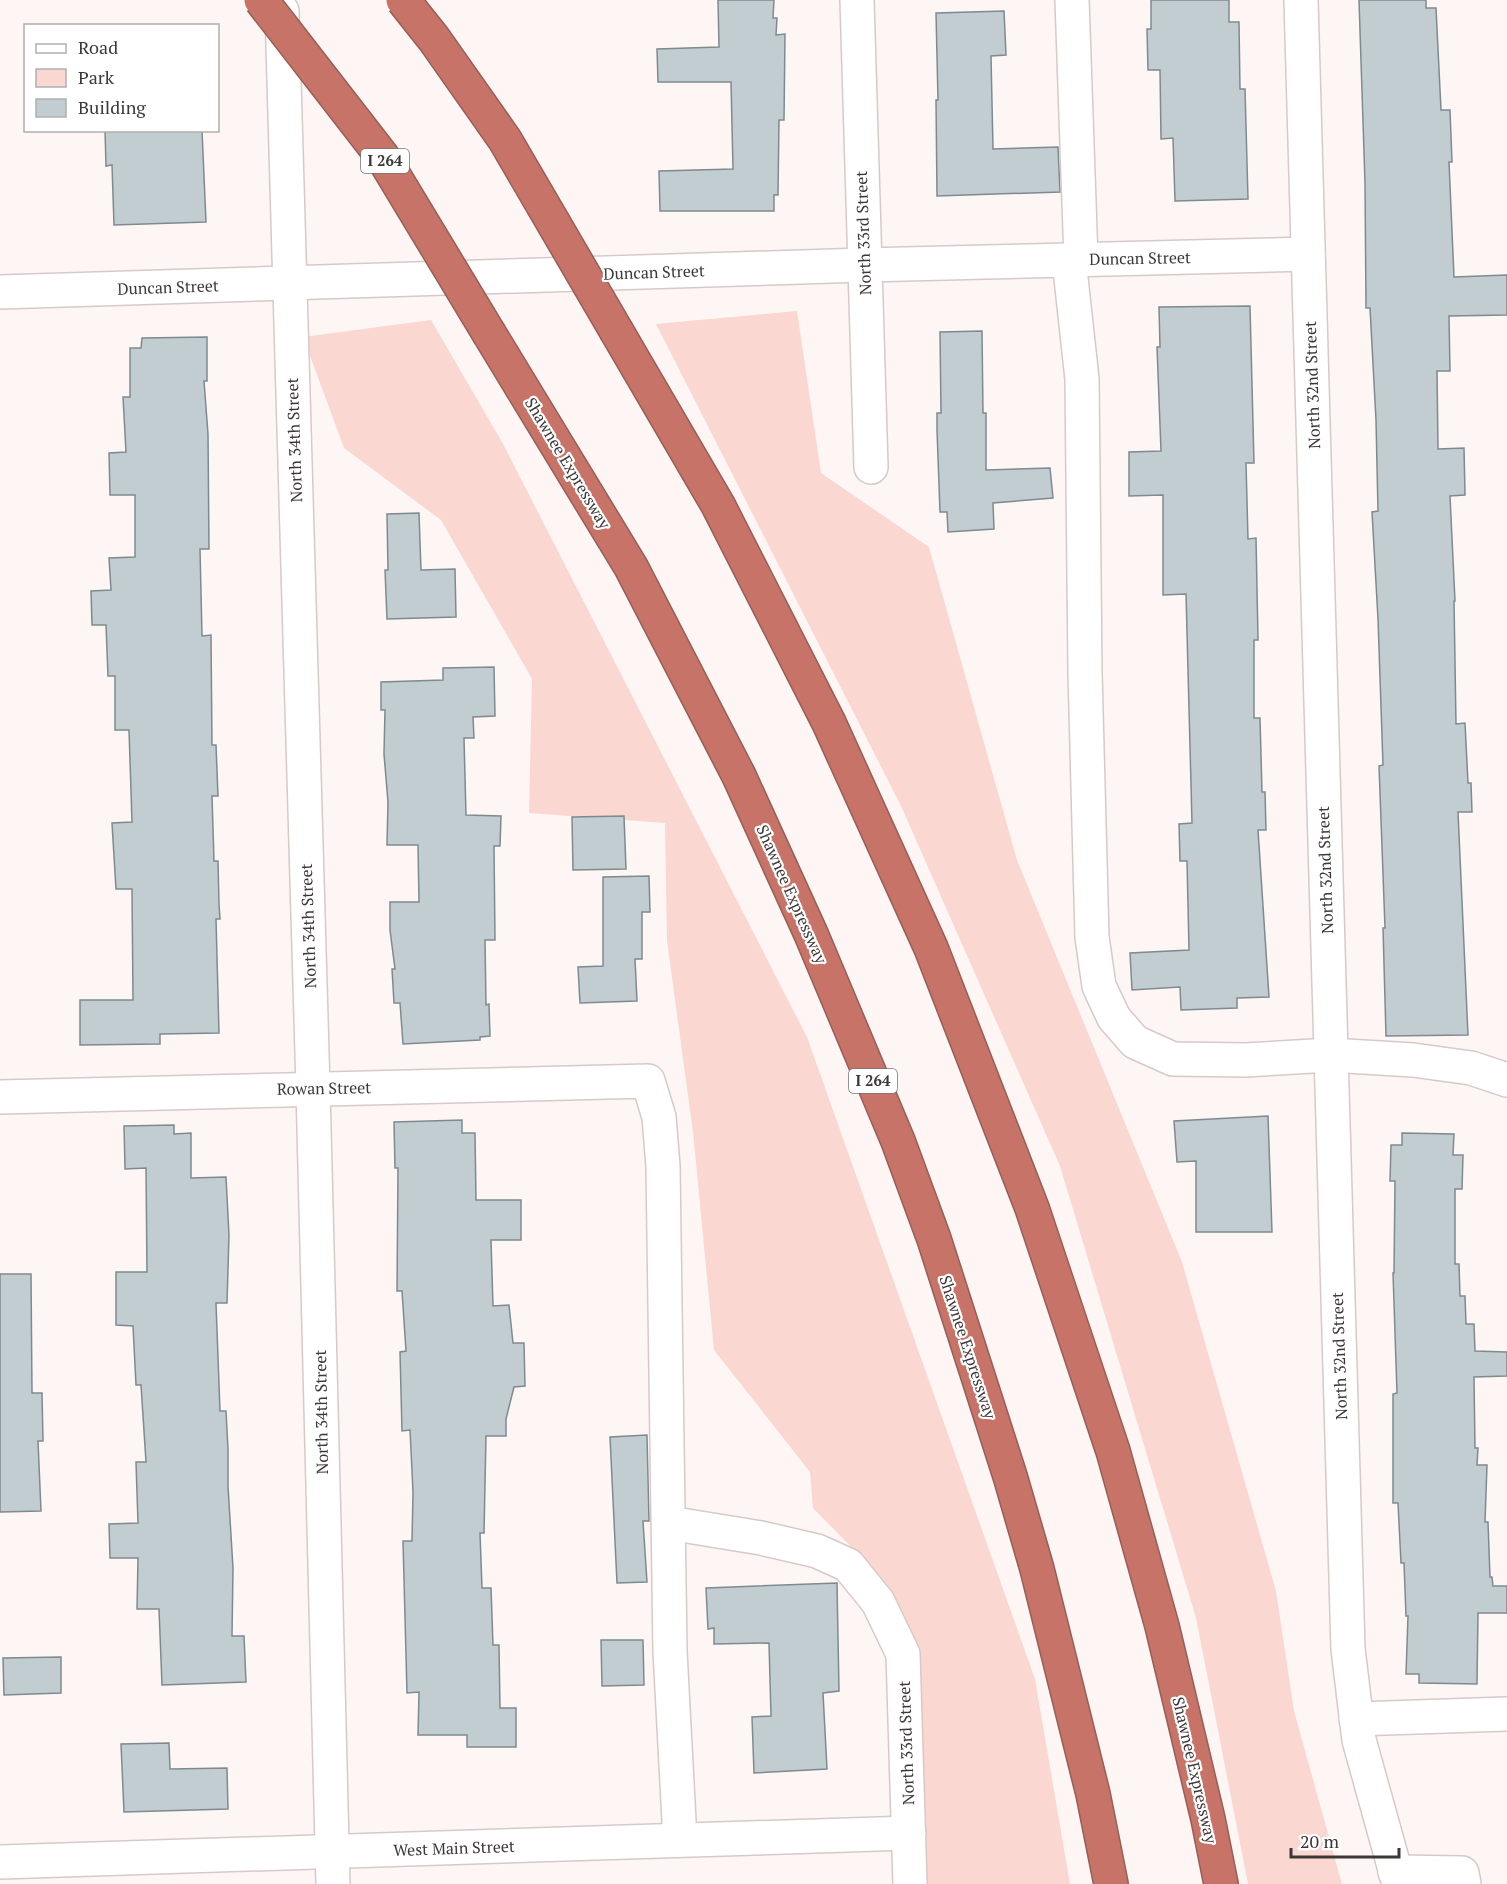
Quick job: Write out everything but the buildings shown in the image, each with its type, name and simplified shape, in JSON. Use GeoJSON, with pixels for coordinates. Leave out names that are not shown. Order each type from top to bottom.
{"type":"FeatureCollection","features":[{"type":"Feature","properties":{"kind":"highway","name":"Shawnee Expressway"},"geometry":{"type":"LineString","coordinates":[[261,0],[382,156],[631,567],[739,776],[812,934],[898,1141],[937,1251],[1010,1476],[1037,1569],[1094,1794],[1111,1884]]}},
{"type":"Feature","properties":{"kind":"highway","name":"Shawnee Expressway"},"geometry":{"type":"LineString","coordinates":[[403,0],[434,39],[505,140],[718,506],[829,723],[931,948],[1032,1208],[1113,1451],[1162,1626],[1208,1819],[1221,1884]]}},
{"type":"Feature","properties":{"kind":"street","name":"North 34th Street"},"geometry":{"type":"LineString","coordinates":[[282,0],[333,1884]]}},
{"type":"Feature","properties":{"kind":"street","name":"North 33rd Street"},"geometry":{"type":"LineString","coordinates":[[857,0],[870,467]]}},
{"type":"Feature","properties":{"kind":"street"},"geometry":{"type":"LineString","coordinates":[[1072,0],[1075,260],[1082,379],[1085,672],[1092,937],[1099,986],[1114,1018],[1135,1042],[1173,1059],[1245,1060],[1330,1055],[1413,1060],[1471,1068],[1507,1080]]}},
{"type":"Feature","properties":{"kind":"street","name":"North 32nd Street"},"geometry":{"type":"LineString","coordinates":[[1301,0],[1348,1649],[1358,1730],[1397,1878]]}},
{"type":"Feature","properties":{"kind":"street","name":"Duncan Street"},"geometry":{"type":"LineString","coordinates":[[0,292],[864,265],[1308,254]]}},
{"type":"Feature","properties":{"kind":"street","name":"Rowan Street"},"geometry":{"type":"LineString","coordinates":[[0,1097],[648,1081],[659,1117],[663,1166],[669,1523]]}},
{"type":"Feature","properties":{"kind":"street","name":"North 33rd Street"},"geometry":{"type":"LineString","coordinates":[[669,1523],[761,1538],[817,1551],[848,1565],[878,1602],[903,1654],[910,1884]]}},
{"type":"Feature","properties":{"kind":"street"},"geometry":{"type":"LineString","coordinates":[[669,1523],[670,1652],[680,1840]]}},
{"type":"Feature","properties":{"kind":"street"},"geometry":{"type":"LineString","coordinates":[[1358,1730],[1507,1714]]}},
{"type":"Feature","properties":{"kind":"street","name":"West Main Street"},"geometry":{"type":"LineString","coordinates":[[0,1862],[909,1833]]}},
{"type":"Feature","properties":{"kind":"street"},"geometry":{"type":"LineString","coordinates":[[1397,1878],[1462,1873],[1464,1884]]}},
{"type":"Feature","properties":{"kind":"green space"},"geometry":{"type":"Polygon","coordinates":[[[797,311],[821,473],[929,547],[1017,860],[1182,1262],[1276,1591],[1294,1711],[1342,1884],[1248,1884],[1196,1618],[1060,1166],[901,806],[656,324],[797,311]]]}},
{"type":"Feature","properties":{"kind":"green space"},"geometry":{"type":"Polygon","coordinates":[[[431,320],[502,442],[807,1037],[1035,1679],[1070,1884],[923,1884],[911,1630],[864,1560],[813,1508],[810,1472],[714,1350],[693,1132],[667,941],[665,823],[529,813],[532,679],[441,520],[344,448],[303,337],[431,320]]]}}]}
